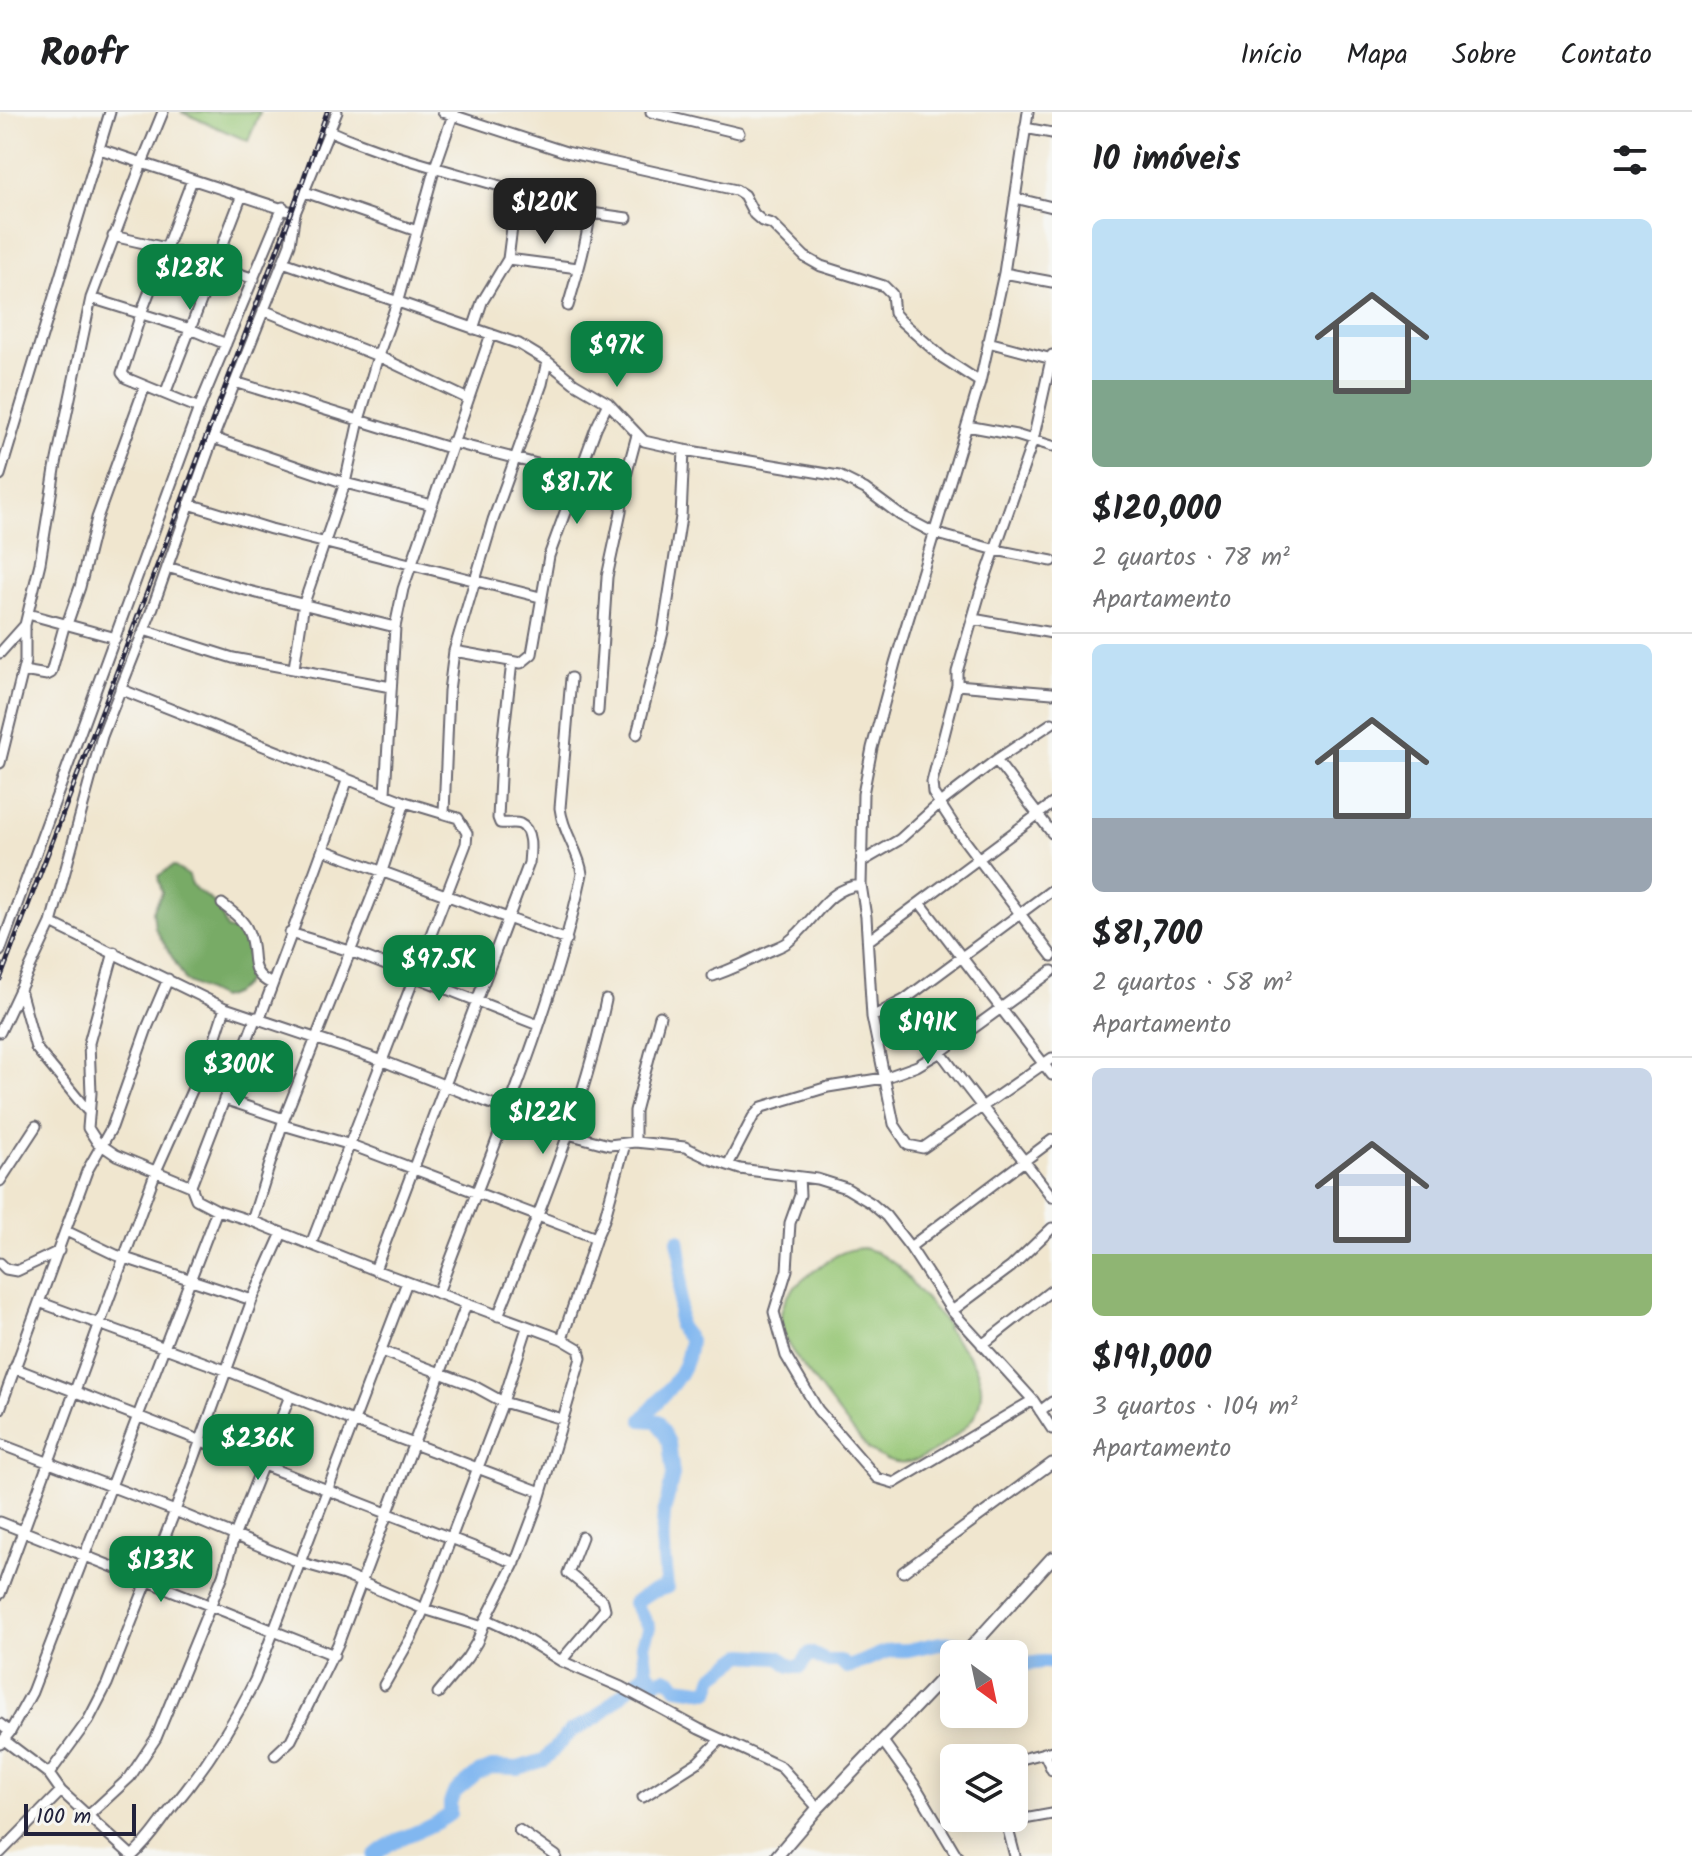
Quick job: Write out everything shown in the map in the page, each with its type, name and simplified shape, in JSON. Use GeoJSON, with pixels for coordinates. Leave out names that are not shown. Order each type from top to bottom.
{"type":"FeatureCollection","features":[{"type":"Feature","properties":{"kind":"street"},"geometry":{"type":"LineString","coordinates":[[0,475],[110,112]]}},
{"type":"Feature","properties":{"kind":"street"},"geometry":{"type":"LineString","coordinates":[[0,759],[23,671],[26,620],[40,563],[55,469],[91,298],[163,112]]}},
{"type":"Feature","properties":{"kind":"street"},"geometry":{"type":"LineString","coordinates":[[0,1032],[51,923],[98,751],[213,438],[290,244],[302,191],[337,112]]}},
{"type":"Feature","properties":{"kind":"street"},"geometry":{"type":"LineString","coordinates":[[651,112],[739,133]]}},
{"type":"Feature","properties":{"kind":"street"},"geometry":{"type":"LineString","coordinates":[[1028,112],[1004,273],[980,382],[872,748],[863,794],[861,885],[872,1017],[894,1124],[908,1145],[923,1148],[1048,1061]]}},
{"type":"Feature","properties":{"kind":"street"},"geometry":{"type":"LineString","coordinates":[[294,668],[304,603],[345,483],[359,420],[398,300],[450,113],[566,152],[736,190],[744,195],[754,214],[772,224],[805,257],[821,266],[884,286],[892,294],[894,313],[901,321],[943,358],[980,382]]}},
{"type":"Feature","properties":{"kind":"street"},"geometry":{"type":"LineString","coordinates":[[1025,128],[1052,133]]}},
{"type":"Feature","properties":{"kind":"street"},"geometry":{"type":"LineString","coordinates":[[328,130],[358,144],[500,186],[516,196],[590,214],[627,218]]}},
{"type":"Feature","properties":{"kind":"street"},"geometry":{"type":"LineString","coordinates":[[100,149],[295,213]]}},
{"type":"Feature","properties":{"kind":"street"},"geometry":{"type":"LineString","coordinates":[[192,180],[122,373],[126,378],[199,408]]}},
{"type":"Feature","properties":{"kind":"street"},"geometry":{"type":"LineString","coordinates":[[302,191],[417,231]]}},
{"type":"Feature","properties":{"kind":"street"},"geometry":{"type":"LineString","coordinates":[[165,394],[242,195]]}},
{"type":"Feature","properties":{"kind":"street"},"geometry":{"type":"LineString","coordinates":[[473,329],[482,302],[508,259],[516,196]]}},
{"type":"Feature","properties":{"kind":"street"},"geometry":{"type":"LineString","coordinates":[[1015,198],[1052,207]]}},
{"type":"Feature","properties":{"kind":"street"},"geometry":{"type":"LineString","coordinates":[[0,951],[199,408],[283,207]]}},
{"type":"Feature","properties":{"kind":"street"},"geometry":{"type":"LineString","coordinates":[[568,306],[586,247],[590,214]]}},
{"type":"Feature","properties":{"kind":"street"},"geometry":{"type":"LineString","coordinates":[[113,236],[166,248],[254,279]]}},
{"type":"Feature","properties":{"kind":"street"},"geometry":{"type":"LineString","coordinates":[[508,259],[578,268]]}},
{"type":"Feature","properties":{"kind":"street"},"geometry":{"type":"LineString","coordinates":[[283,262],[519,344],[608,403],[644,441],[839,476],[934,533],[1052,561]]}},
{"type":"Feature","properties":{"kind":"street"},"geometry":{"type":"LineString","coordinates":[[1004,273],[1052,282]]}},
{"type":"Feature","properties":{"kind":"street"},"geometry":{"type":"LineString","coordinates":[[91,298],[190,329],[226,344]]}},
{"type":"Feature","properties":{"kind":"street"},"geometry":{"type":"LineString","coordinates":[[263,310],[378,356],[466,398]]}},
{"type":"Feature","properties":{"kind":"street"},"geometry":{"type":"LineString","coordinates":[[385,793],[395,627],[410,563],[491,334]]}},
{"type":"Feature","properties":{"kind":"street"},"geometry":{"type":"LineString","coordinates":[[988,342],[1052,358],[1033,440],[957,672],[957,685],[933,773],[933,793],[1052,956]]}},
{"type":"Feature","properties":{"kind":"street"},"geometry":{"type":"LineString","coordinates":[[444,813],[449,691],[454,651],[547,361]]}},
{"type":"Feature","properties":{"kind":"street"},"geometry":{"type":"LineString","coordinates":[[235,382],[450,445],[580,475]]}},
{"type":"Feature","properties":{"kind":"street"},"geometry":{"type":"LineString","coordinates":[[23,671],[42,675],[51,673],[80,587],[97,518],[145,386]]}},
{"type":"Feature","properties":{"kind":"street"},"geometry":{"type":"LineString","coordinates":[[454,651],[512,662],[526,661],[532,654],[549,556],[608,403]]}},
{"type":"Feature","properties":{"kind":"street"},"geometry":{"type":"LineString","coordinates":[[967,426],[1016,435],[1052,446]]}},
{"type":"Feature","properties":{"kind":"street"},"geometry":{"type":"LineString","coordinates":[[598,711],[607,577],[621,512],[623,487],[637,435]]}},
{"type":"Feature","properties":{"kind":"street"},"geometry":{"type":"LineString","coordinates":[[213,438],[345,483],[432,505]]}},
{"type":"Feature","properties":{"kind":"street"},"geometry":{"type":"LineString","coordinates":[[637,734],[663,632],[681,517],[684,450]]}},
{"type":"Feature","properties":{"kind":"street"},"geometry":{"type":"LineString","coordinates":[[189,504],[540,597]]}},
{"type":"Feature","properties":{"kind":"street"},"geometry":{"type":"LineString","coordinates":[[167,567],[395,627]]}},
{"type":"Feature","properties":{"kind":"street"},"geometry":{"type":"LineString","coordinates":[[973,619],[1052,633]]}},
{"type":"Feature","properties":{"kind":"street"},"geometry":{"type":"LineString","coordinates":[[26,620],[66,624],[116,638]]}},
{"type":"Feature","properties":{"kind":"street"},"geometry":{"type":"LineString","coordinates":[[0,653],[26,620]]}},
{"type":"Feature","properties":{"kind":"street"},"geometry":{"type":"LineString","coordinates":[[144,630],[233,658],[391,687]]}},
{"type":"Feature","properties":{"kind":"street"},"geometry":{"type":"LineString","coordinates":[[375,1270],[524,879],[531,845],[524,826],[500,823],[498,818],[501,757],[512,662]]}},
{"type":"Feature","properties":{"kind":"street"},"geometry":{"type":"LineString","coordinates":[[438,1293],[538,1025],[567,940],[582,874],[581,864],[562,826],[560,808],[571,678]]}},
{"type":"Feature","properties":{"kind":"street"},"geometry":{"type":"LineString","coordinates":[[957,685],[1052,693]]}},
{"type":"Feature","properties":{"kind":"street"},"geometry":{"type":"LineString","coordinates":[[120,689],[347,781],[458,818],[467,833],[462,856],[311,1244]]}},
{"type":"Feature","properties":{"kind":"street"},"geometry":{"type":"LineString","coordinates":[[861,862],[899,840],[940,803],[996,760],[1052,723]]}},
{"type":"Feature","properties":{"kind":"street"},"geometry":{"type":"LineString","coordinates":[[996,760],[1052,833]]}},
{"type":"Feature","properties":{"kind":"street"},"geometry":{"type":"LineString","coordinates":[[347,781],[324,850],[191,1186],[196,1199],[217,1210],[562,1339],[581,1353],[541,1492],[515,1563],[467,1658],[438,1693]]}},
{"type":"Feature","properties":{"kind":"street"},"geometry":{"type":"LineString","coordinates":[[252,1221],[284,1122],[382,871],[405,802]]}},
{"type":"Feature","properties":{"kind":"street"},"geometry":{"type":"LineString","coordinates":[[868,941],[1052,804]]}},
{"type":"Feature","properties":{"kind":"street"},"geometry":{"type":"LineString","coordinates":[[324,850],[567,940]]}},
{"type":"Feature","properties":{"kind":"street"},"geometry":{"type":"LineString","coordinates":[[713,976],[747,964],[784,945],[831,895],[850,886],[861,885]]}},
{"type":"Feature","properties":{"kind":"street"},"geometry":{"type":"LineString","coordinates":[[872,1017],[904,1000],[1052,890]]}},
{"type":"Feature","properties":{"kind":"street"},"geometry":{"type":"LineString","coordinates":[[222,904],[244,921],[253,943],[255,971],[272,984]]}},
{"type":"Feature","properties":{"kind":"street"},"geometry":{"type":"LineString","coordinates":[[921,904],[998,1008],[1048,1061],[1052,1075]]}},
{"type":"Feature","properties":{"kind":"street"},"geometry":{"type":"LineString","coordinates":[[51,923],[225,1008],[383,1061],[568,1134],[609,1145],[630,1143],[685,1147],[728,1165],[817,1179],[846,1188],[886,1216],[952,1311],[1033,1400],[1052,1429]]}},
{"type":"Feature","properties":{"kind":"street"},"geometry":{"type":"LineString","coordinates":[[290,933],[415,975],[538,1025]]}},
{"type":"Feature","properties":{"kind":"street"},"geometry":{"type":"LineString","coordinates":[[114,952],[89,1043],[91,1093],[87,1110],[88,1128],[101,1146],[116,1155],[191,1186]]}},
{"type":"Feature","properties":{"kind":"street"},"geometry":{"type":"LineString","coordinates":[[728,1165],[753,1117],[762,1107],[828,1087],[884,1078],[917,1066],[1052,971]]}},
{"type":"Feature","properties":{"kind":"street"},"geometry":{"type":"LineString","coordinates":[[0,1409],[87,1171],[112,1127],[168,979]]}},
{"type":"Feature","properties":{"kind":"street"},"geometry":{"type":"LineString","coordinates":[[20,990],[36,1048],[87,1110]]}},
{"type":"Feature","properties":{"kind":"street"},"geometry":{"type":"LineString","coordinates":[[498,1316],[568,1134],[597,1041],[606,1000]]}},
{"type":"Feature","properties":{"kind":"street"},"geometry":{"type":"LineString","coordinates":[[904,1000],[939,1053],[1052,1197]]}},
{"type":"Feature","properties":{"kind":"street"},"geometry":{"type":"LineString","coordinates":[[0,1594],[156,1171],[215,1039],[225,1008]]}},
{"type":"Feature","properties":{"kind":"street"},"geometry":{"type":"LineString","coordinates":[[562,1339],[630,1143],[635,1111],[660,1016]]}},
{"type":"Feature","properties":{"kind":"street"},"geometry":{"type":"LineString","coordinates":[[224,1099],[596,1238]]}},
{"type":"Feature","properties":{"kind":"street"},"geometry":{"type":"LineString","coordinates":[[0,1181],[36,1126]]}},
{"type":"Feature","properties":{"kind":"street"},"geometry":{"type":"LineString","coordinates":[[910,1247],[1052,1140]]}},
{"type":"Feature","properties":{"kind":"street"},"geometry":{"type":"LineString","coordinates":[[799,1177],[800,1195],[790,1223],[787,1270],[774,1312],[786,1356],[818,1410],[877,1478],[894,1483],[1033,1400]]}},
{"type":"Feature","properties":{"kind":"street"},"geometry":{"type":"LineString","coordinates":[[5,1738],[32,1692],[217,1210]]}},
{"type":"Feature","properties":{"kind":"street"},"geometry":{"type":"LineString","coordinates":[[952,1311],[1011,1267],[1052,1228]]}},
{"type":"Feature","properties":{"kind":"street"},"geometry":{"type":"LineString","coordinates":[[66,1231],[125,1258],[252,1300]]}},
{"type":"Feature","properties":{"kind":"street"},"geometry":{"type":"LineString","coordinates":[[49,1774],[89,1719],[107,1684],[228,1371],[252,1300],[282,1233]]}},
{"type":"Feature","properties":{"kind":"street"},"geometry":{"type":"LineString","coordinates":[[0,1263],[6,1269],[17,1271],[59,1251]]}},
{"type":"Feature","properties":{"kind":"street"},"geometry":{"type":"LineString","coordinates":[[0,1724],[5,1738],[49,1774],[61,1791],[132,1856],[150,1840],[227,1731],[255,1680],[407,1282]]}},
{"type":"Feature","properties":{"kind":"street"},"geometry":{"type":"LineString","coordinates":[[982,1345],[1052,1290]]}},
{"type":"Feature","properties":{"kind":"street"},"geometry":{"type":"LineString","coordinates":[[39,1302],[541,1492]]}},
{"type":"Feature","properties":{"kind":"street"},"geometry":{"type":"LineString","coordinates":[[275,1755],[291,1740],[334,1655],[466,1305]]}},
{"type":"Feature","properties":{"kind":"street"},"geometry":{"type":"LineString","coordinates":[[384,1685],[399,1662],[424,1609],[503,1402],[527,1328]]}},
{"type":"Feature","properties":{"kind":"street"},"geometry":{"type":"LineString","coordinates":[[382,1351],[472,1385],[503,1402],[562,1419]]}},
{"type":"Feature","properties":{"kind":"street"},"geometry":{"type":"LineString","coordinates":[[14,1368],[515,1563]]}},
{"type":"Feature","properties":{"kind":"street"},"geometry":{"type":"LineString","coordinates":[[89,1815],[130,1777],[156,1738],[171,1707],[290,1396]]}},
{"type":"Feature","properties":{"kind":"street"},"geometry":{"type":"LineString","coordinates":[[1040,1411],[1052,1402]]}},
{"type":"Feature","properties":{"kind":"street"},"geometry":{"type":"LineString","coordinates":[[0,1444],[424,1609],[516,1633],[561,1661],[621,1687],[781,1767],[818,1808]]}},
{"type":"Feature","properties":{"kind":"street"},"geometry":{"type":"LineString","coordinates":[[903,1572],[1052,1463]]}},
{"type":"Feature","properties":{"kind":"street"},"geometry":{"type":"LineString","coordinates":[[0,1522],[334,1655]]}},
{"type":"Feature","properties":{"kind":"street"},"geometry":{"type":"LineString","coordinates":[[561,1661],[605,1609],[603,1601],[568,1573],[582,1537]]}},
{"type":"Feature","properties":{"kind":"street"},"geometry":{"type":"LineString","coordinates":[[978,1640],[1052,1558]]}},
{"type":"Feature","properties":{"kind":"street"},"geometry":{"type":"LineString","coordinates":[[777,1856],[818,1808],[940,1680]]}},
{"type":"Feature","properties":{"kind":"street"},"geometry":{"type":"LineString","coordinates":[[643,1797],[698,1762],[721,1739]]}},
{"type":"Feature","properties":{"kind":"street"},"geometry":{"type":"LineString","coordinates":[[882,1740],[916,1787],[957,1856]]}},
{"type":"Feature","properties":{"kind":"street"},"geometry":{"type":"LineString","coordinates":[[1028,1757],[1048,1752],[1052,1770]]}},
{"type":"Feature","properties":{"kind":"street"},"geometry":{"type":"LineString","coordinates":[[0,1853],[61,1791]]}},
{"type":"Feature","properties":{"kind":"street"},"geometry":{"type":"LineString","coordinates":[[1028,1817],[1052,1814]]}},
{"type":"Feature","properties":{"kind":"street"},"geometry":{"type":"LineString","coordinates":[[519,1830],[556,1856]]}},
{"type":"Feature","properties":{"kind":"street"},"geometry":{"type":"LineString","coordinates":[[1009,1832],[1015,1856]]}},
{"type":"Feature","properties":{"kind":"green space"},"geometry":{"type":"Polygon","coordinates":[[[181,112],[260,112],[248,141],[181,112]]]}},
{"type":"Feature","properties":{"kind":"green space"},"geometry":{"type":"Polygon","coordinates":[[[173,866],[189,876],[196,889],[215,904],[227,929],[242,933],[247,954],[252,959],[247,980],[240,990],[220,998],[186,981],[155,928],[153,911],[162,893],[158,876],[173,866]]]}},
{"type":"Feature","properties":{"kind":"green space"},"geometry":{"type":"Polygon","coordinates":[[[863,1248],[898,1266],[948,1326],[946,1328],[968,1355],[979,1378],[980,1400],[971,1421],[942,1446],[909,1462],[888,1460],[869,1450],[797,1358],[782,1331],[784,1303],[793,1289],[834,1257],[863,1248]]]}},
{"type":"Feature","properties":{"kind":"waterway"},"geometry":{"type":"LineString","coordinates":[[374,1856],[392,1843],[450,1814],[454,1793],[478,1773],[492,1767],[518,1768],[544,1760],[571,1731],[595,1719],[647,1671],[643,1645],[649,1627],[634,1603],[649,1593],[667,1587],[662,1540],[664,1513],[673,1475],[669,1443],[658,1421],[642,1420],[673,1384],[688,1353],[690,1340],[679,1326],[681,1259],[678,1240]]}},
{"type":"Feature","properties":{"kind":"waterway"},"geometry":{"type":"LineString","coordinates":[[647,1671],[655,1681],[665,1678],[677,1687],[709,1691],[714,1676],[743,1655],[779,1657],[790,1666],[800,1667],[810,1653],[826,1661],[840,1661],[847,1667],[891,1650],[940,1644]]}},
{"type":"Feature","properties":{"kind":"waterway"},"geometry":{"type":"LineString","coordinates":[[1028,1664],[1052,1663]]}},
{"type":"Feature","properties":{"kind":"railway"},"geometry":{"type":"LineString","coordinates":[[0,979],[327,112]]}}]}
